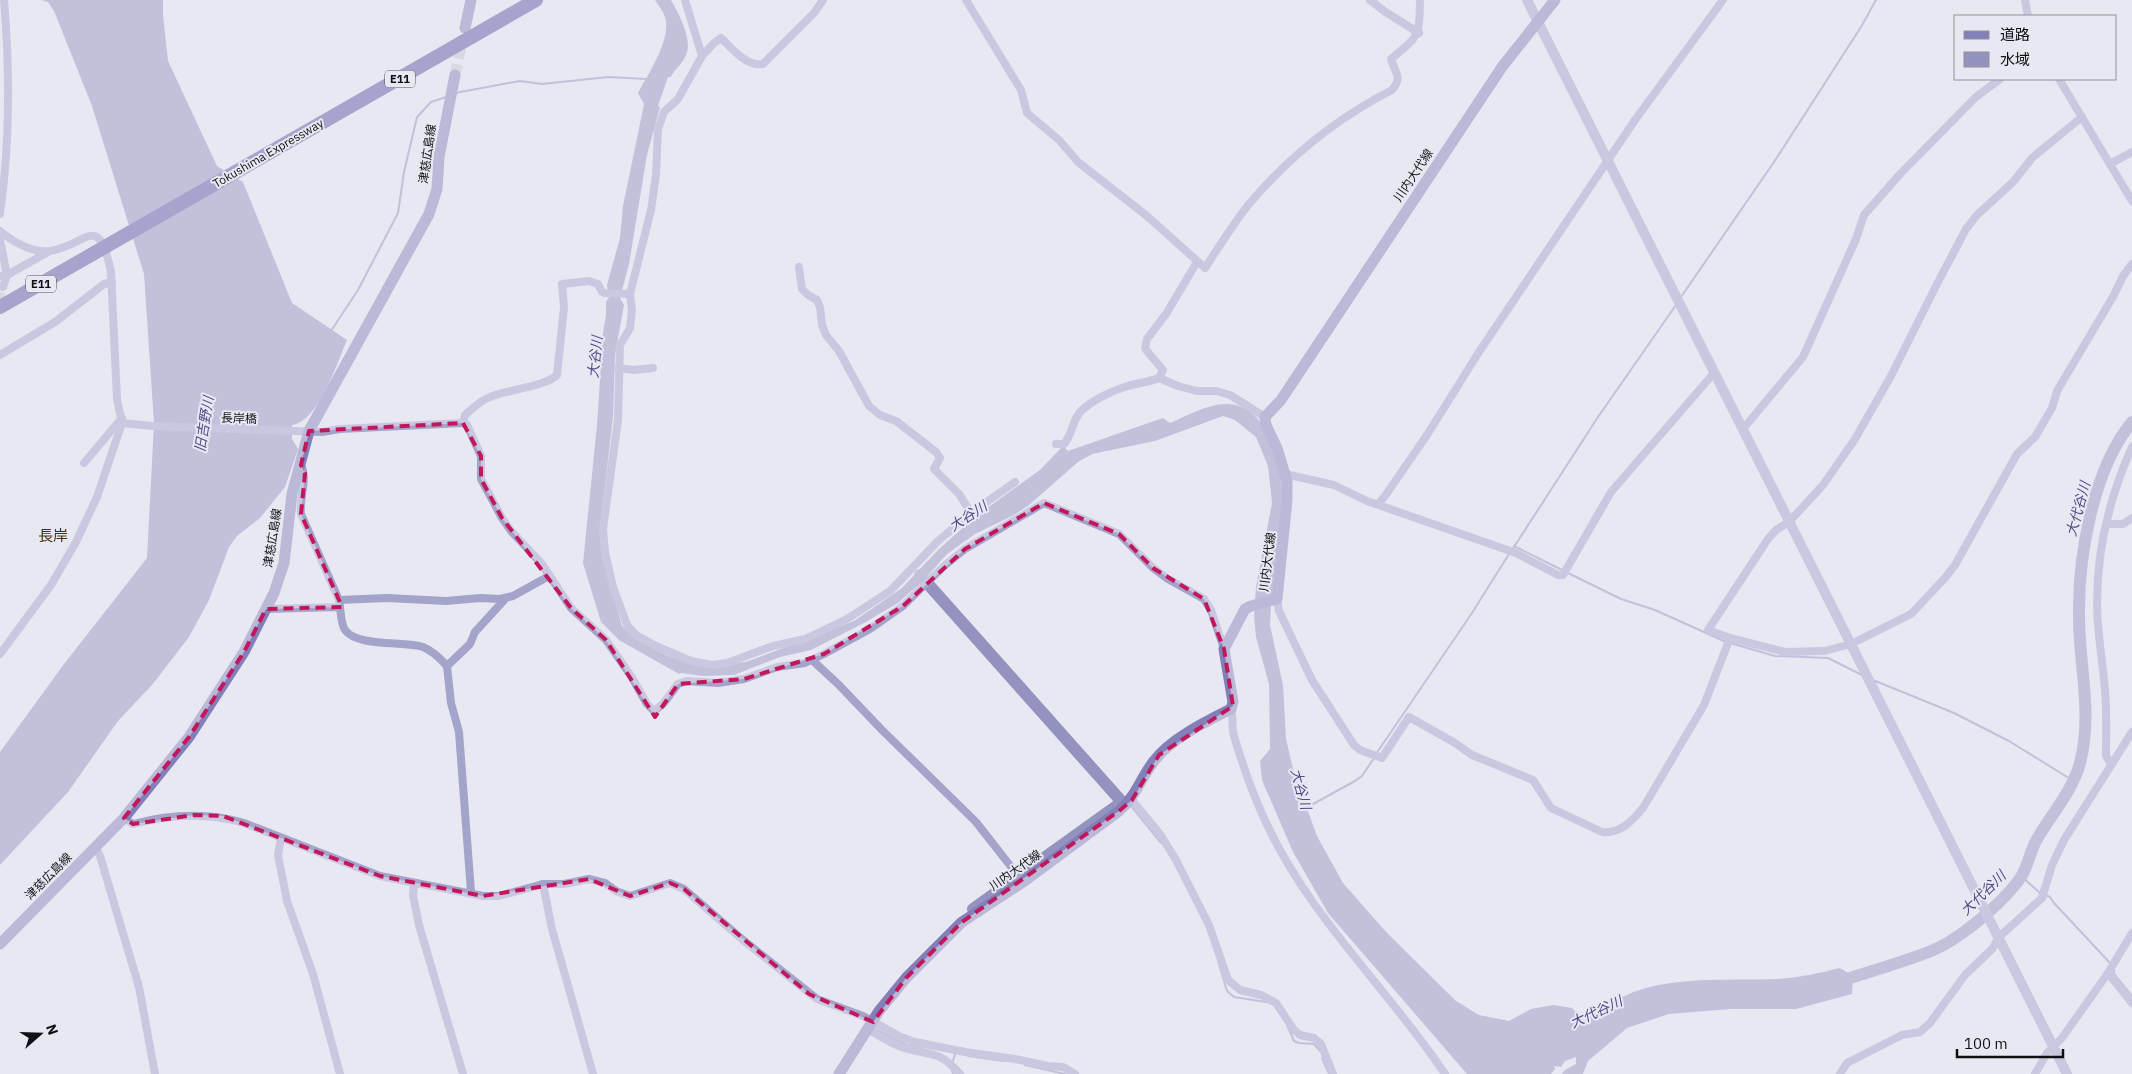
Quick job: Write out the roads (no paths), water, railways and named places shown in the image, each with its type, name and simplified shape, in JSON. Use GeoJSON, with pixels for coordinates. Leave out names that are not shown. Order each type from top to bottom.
{"type":"FeatureCollection","features":[{"type":"Feature","properties":{"kind":"highway","name":"Tokushima Expressway"},"geometry":{"type":"LineString","coordinates":[[0,307],[536,0]]}},
{"type":"Feature","properties":{"kind":"highway"},"geometry":{"type":"LineString","coordinates":[[0,315],[87,258]]}},
{"type":"Feature","properties":{"kind":"main road"},"geometry":{"type":"LineString","coordinates":[[465,28],[471,0]]}},
{"type":"Feature","properties":{"kind":"main road","name":"川内大代線"},"geometry":{"type":"LineString","coordinates":[[1224,649],[1245,609],[1275,600],[1287,500],[1285,474],[1277,448],[1266,425],[1265,416],[1286,392],[1502,67],[1555,0]]}},
{"type":"Feature","properties":{"kind":"main road","name":"津慈広島線"},"geometry":{"type":"LineString","coordinates":[[0,944],[124,818],[189,737],[244,652],[274,593],[284,563],[292,494],[309,431],[429,214],[437,189],[439,157],[455,74]]}},
{"type":"Feature","properties":{"kind":"main road"},"geometry":{"type":"LineString","coordinates":[[1224,649],[1234,702],[1231,710]]}},
{"type":"Feature","properties":{"kind":"main road","name":"川内大代線"},"geometry":{"type":"LineString","coordinates":[[839,1074],[869,1023],[906,978],[962,922],[1023,882],[1132,800],[1159,754],[1206,722],[1231,710]]}},
{"type":"Feature","properties":{"kind":"street"},"geometry":{"type":"LineString","coordinates":[[0,214],[7,146],[8,94],[4,0]]}},
{"type":"Feature","properties":{"kind":"street"},"geometry":{"type":"LineString","coordinates":[[685,0],[702,56]]}},
{"type":"Feature","properties":{"kind":"street"},"geometry":{"type":"LineString","coordinates":[[823,0],[814,13],[763,64],[756,66],[748,62],[721,38],[714,43],[702,56],[678,100],[664,112],[658,129],[656,175],[651,210],[627,294],[632,310],[630,328],[620,345],[618,420],[603,529],[605,552],[613,587],[623,616],[627,625],[636,635],[692,661],[712,665],[727,663],[773,646],[805,639],[846,619],[890,591],[938,541],[971,512],[1015,482]]}},
{"type":"Feature","properties":{"kind":"street"},"geometry":{"type":"LineString","coordinates":[[966,0],[1021,90],[1027,113],[1059,140],[1078,162],[1147,216],[1205,268],[1248,206],[1298,154],[1339,121],[1392,90],[1398,83],[1398,76],[1391,59],[1418,32],[1420,0]]}},
{"type":"Feature","properties":{"kind":"street"},"geometry":{"type":"LineString","coordinates":[[1370,0],[1418,32]]}},
{"type":"Feature","properties":{"kind":"street"},"geometry":{"type":"LineString","coordinates":[[1527,0],[2067,1074]]}},
{"type":"Feature","properties":{"kind":"street"},"geometry":{"type":"LineString","coordinates":[[1379,503],[1428,435],[1479,352],[1650,99],[1687,52],[1723,0]]}},
{"type":"Feature","properties":{"kind":"street"},"geometry":{"type":"LineString","coordinates":[[2025,0],[2028,15]]}},
{"type":"Feature","properties":{"kind":"street"},"geometry":{"type":"LineString","coordinates":[[1743,429],[1803,357],[1856,239],[1860,224],[1906,167],[1976,97],[1999,80]]}},
{"type":"Feature","properties":{"kind":"street"},"geometry":{"type":"LineString","coordinates":[[2060,80],[2132,201]]}},
{"type":"Feature","properties":{"kind":"street"},"geometry":{"type":"LineString","coordinates":[[2082,116],[2032,158],[2013,182],[1977,215],[1966,229],[1932,292],[1892,376],[1854,439],[1823,485],[1789,522],[1776,530],[1768,539],[1708,630],[1730,638],[1785,652],[1824,651],[1851,644],[1911,614],[1955,565],[2016,454],[2035,438],[2052,408],[2057,391],[2114,295],[2122,276],[2132,264]]}},
{"type":"Feature","properties":{"kind":"street"},"geometry":{"type":"LineString","coordinates":[[2110,164],[2132,152]]}},
{"type":"Feature","properties":{"kind":"street"},"geometry":{"type":"LineString","coordinates":[[0,231],[11,240],[33,249],[50,251]]}},
{"type":"Feature","properties":{"kind":"street"},"geometry":{"type":"LineString","coordinates":[[0,654],[51,585],[76,542],[98,497],[122,421],[117,399],[112,282],[107,253],[101,240],[94,235],[87,236],[50,251],[3,275]]}},
{"type":"Feature","properties":{"kind":"street"},"geometry":{"type":"LineString","coordinates":[[0,240],[3,286]]}},
{"type":"Feature","properties":{"kind":"street"},"geometry":{"type":"LineString","coordinates":[[1160,378],[1163,370],[1145,348],[1147,340],[1166,314],[1197,262]]}},
{"type":"Feature","properties":{"kind":"street"},"geometry":{"type":"LineString","coordinates":[[799,267],[802,288],[808,295],[817,300],[826,335],[839,351],[863,398],[880,415],[896,422],[936,452],[940,458],[934,470],[958,494],[971,512]]}},
{"type":"Feature","properties":{"kind":"street"},"geometry":{"type":"LineString","coordinates":[[627,294],[602,292],[598,284],[589,281],[562,284],[564,307],[557,375],[552,380],[520,387],[487,398],[464,415],[463,422],[468,425],[481,456],[481,479],[511,531],[542,564],[571,608],[606,640],[631,676],[647,704],[654,711],[678,684],[687,681],[718,683],[744,679],[776,667],[812,660],[884,620],[903,606],[944,566],[965,550],[1041,504],[1049,504],[1119,534],[1153,568],[1168,579],[1204,599],[1211,610],[1224,649]]}},
{"type":"Feature","properties":{"kind":"street"},"geometry":{"type":"LineString","coordinates":[[0,355],[54,322],[104,284],[112,282]]}},
{"type":"Feature","properties":{"kind":"street"},"geometry":{"type":"LineString","coordinates":[[618,368],[634,370],[653,368]]}},
{"type":"Feature","properties":{"kind":"street"},"geometry":{"type":"LineString","coordinates":[[1285,474],[1334,484],[1367,500],[1506,549],[1558,575],[1562,575],[1611,492],[1714,373]]}},
{"type":"Feature","properties":{"kind":"street"},"geometry":{"type":"LineString","coordinates":[[1056,444],[1064,444],[1070,438],[1077,417],[1082,410],[1122,388],[1160,378],[1178,386],[1197,391],[1216,391],[1230,395],[1265,416]]}},
{"type":"Feature","properties":{"kind":"street"},"geometry":{"type":"LineString","coordinates":[[84,463],[122,421]]}},
{"type":"Feature","properties":{"kind":"street","name":"長岸橋"},"geometry":{"type":"LineString","coordinates":[[122,421],[152,426],[322,432],[340,429],[463,422]]}},
{"type":"Feature","properties":{"kind":"street"},"geometry":{"type":"LineString","coordinates":[[2111,764],[2106,756],[2105,692],[2098,634],[2097,604],[2106,524],[2115,489],[2132,447]]}},
{"type":"Feature","properties":{"kind":"street"},"geometry":{"type":"LineString","coordinates":[[301,465],[305,473],[300,504],[301,514],[339,603],[345,630],[352,637],[368,641],[422,647],[430,650],[447,666],[451,703],[459,732],[471,892]]}},
{"type":"Feature","properties":{"kind":"street"},"geometry":{"type":"LineString","coordinates":[[2106,524],[2122,524],[2132,518]]}},
{"type":"Feature","properties":{"kind":"street"},"geometry":{"type":"LineString","coordinates":[[447,666],[470,644],[475,632],[506,598],[549,576]]}},
{"type":"Feature","properties":{"kind":"street"},"geometry":{"type":"LineString","coordinates":[[266,609],[398,598],[446,601],[506,598]]}},
{"type":"Feature","properties":{"kind":"street"},"geometry":{"type":"LineString","coordinates":[[1275,600],[1318,690],[1354,745],[1360,750],[1382,758],[1409,717],[1472,755],[1533,780],[1551,808],[1602,832],[1610,833],[1630,823],[1647,800],[1704,705],[1730,638]]}},
{"type":"Feature","properties":{"kind":"street"},"geometry":{"type":"LineString","coordinates":[[812,660],[976,822],[1023,882]]}},
{"type":"Feature","properties":{"kind":"street"},"geometry":{"type":"LineString","coordinates":[[1231,710],[1233,733],[1264,817],[1308,898],[1335,934],[1423,1041],[1445,1074]]}},
{"type":"Feature","properties":{"kind":"street"},"geometry":{"type":"LineString","coordinates":[[1840,1074],[1847,1063],[1902,1035],[1920,1032],[1930,1023],[1965,975],[1993,948],[1996,934],[2042,898],[2052,865],[2064,840],[2132,732]]}},
{"type":"Feature","properties":{"kind":"street"},"geometry":{"type":"LineString","coordinates":[[1132,800],[1160,834],[1176,860],[1209,925],[1228,980],[1240,990],[1261,995],[1276,1003],[1294,1030],[1300,1035],[1314,1038],[1321,1044],[1333,1074]]}},
{"type":"Feature","properties":{"kind":"street"},"geometry":{"type":"LineString","coordinates":[[124,818],[134,824],[153,819],[194,814],[223,816],[380,876],[471,892],[483,896],[499,896],[596,880],[630,896],[670,883],[678,885],[809,994],[869,1023],[915,1042],[965,1052],[1015,1058],[1048,1066],[1064,1067],[1074,1074]]}},
{"type":"Feature","properties":{"kind":"street"},"geometry":{"type":"LineString","coordinates":[[281,838],[278,855],[287,900],[313,974],[340,1074]]}},
{"type":"Feature","properties":{"kind":"street"},"geometry":{"type":"LineString","coordinates":[[96,848],[133,963],[154,1074]]}},
{"type":"Feature","properties":{"kind":"street"},"geometry":{"type":"LineString","coordinates":[[414,883],[413,895],[420,925],[463,1074]]}},
{"type":"Feature","properties":{"kind":"street"},"geometry":{"type":"LineString","coordinates":[[544,889],[552,929],[593,1074]]}},
{"type":"Feature","properties":{"kind":"street"},"geometry":{"type":"LineString","coordinates":[[2035,1074],[2053,1046],[2062,1038],[2108,973],[2132,933]]}},
{"type":"Feature","properties":{"kind":"street"},"geometry":{"type":"LineString","coordinates":[[2108,973],[2132,1003]]}},
{"type":"Feature","properties":{"kind":"street"},"geometry":{"type":"LineString","coordinates":[[869,1023],[904,1048],[939,1056],[947,1060],[958,1072]]}},
{"type":"Feature","properties":{"kind":"water","name":"旧吉野川"},"geometry":{"type":"Polygon","coordinates":[[[41,0],[163,0],[168,61],[217,166],[243,182],[292,303],[347,340],[319,402],[302,421],[292,425],[292,439],[298,449],[285,487],[260,518],[237,536],[229,547],[209,600],[189,637],[152,685],[118,721],[68,792],[0,865],[0,752],[64,664],[147,558],[154,423],[144,274],[92,106],[54,11],[48,2],[41,0]]]}},
{"type":"Feature","properties":{"kind":"water"},"geometry":{"type":"Polygon","coordinates":[[[655,0],[671,0],[684,27],[688,49],[683,61],[671,77],[668,77],[658,106],[660,107],[647,155],[629,264],[620,298],[624,305],[615,355],[613,417],[602,511],[603,561],[622,626],[637,640],[666,655],[694,665],[746,662],[854,621],[902,588],[939,549],[976,516],[1040,470],[1061,448],[1064,447],[1068,451],[1163,418],[1170,423],[1210,406],[1233,404],[1247,410],[1258,419],[1267,432],[1278,463],[1283,494],[1270,625],[1283,685],[1286,739],[1294,773],[1317,836],[1343,883],[1387,933],[1456,1001],[1479,1015],[1509,1021],[1531,1009],[1553,1005],[1572,1008],[1584,1021],[1625,996],[1656,986],[1690,981],[1785,978],[1840,968],[1853,976],[1852,994],[1796,1009],[1731,1009],[1669,1014],[1627,1028],[1588,1061],[1583,1074],[1562,1074],[1565,1070],[1576,1064],[1576,1057],[1565,1061],[1561,1067],[1554,1066],[1555,1069],[1551,1074],[1467,1074],[1328,913],[1293,852],[1262,780],[1260,761],[1270,749],[1269,684],[1256,637],[1254,616],[1256,587],[1272,503],[1268,466],[1256,437],[1235,420],[1223,416],[1155,441],[1092,454],[1078,462],[1029,505],[1014,515],[975,534],[947,554],[923,581],[898,603],[811,650],[780,657],[734,675],[703,676],[679,674],[619,640],[601,622],[583,563],[597,425],[606,302],[609,297],[607,285],[620,238],[623,206],[644,104],[638,93],[658,56],[665,35],[665,17],[655,0]]]}},
{"type":"Feature","properties":{"kind":"waterway"},"geometry":{"type":"LineString","coordinates":[[1681,297],[1774,162],[1861,27],[1876,0]]}},
{"type":"Feature","properties":{"kind":"waterway"},"geometry":{"type":"LineString","coordinates":[[455,93],[520,81],[542,84],[608,77],[646,79]]}},
{"type":"Feature","properties":{"kind":"waterway"},"geometry":{"type":"LineString","coordinates":[[331,331],[358,290],[398,213],[404,172],[417,117],[431,102],[446,97]]}},
{"type":"Feature","properties":{"kind":"waterway"},"geometry":{"type":"LineString","coordinates":[[1512,550],[1598,417],[1676,305]]}},
{"type":"Feature","properties":{"kind":"waterway","name":"大代谷川"},"geometry":{"type":"LineString","coordinates":[[1837,982],[1931,951],[1942,946],[1980,919],[2004,898],[2021,877],[2037,839],[2072,783],[2080,763],[2085,726],[2079,616],[2081,567],[2085,541],[2098,488],[2107,464],[2118,441],[2132,422]]}},
{"type":"Feature","properties":{"kind":"waterway"},"geometry":{"type":"LineString","coordinates":[[1514,546],[1564,571]]}},
{"type":"Feature","properties":{"kind":"waterway"},"geometry":{"type":"LineString","coordinates":[[1376,754],[1472,613],[1509,554]]}},
{"type":"Feature","properties":{"kind":"waterway"},"geometry":{"type":"LineString","coordinates":[[1568,573],[1621,599],[1655,610],[1726,642]]}},
{"type":"Feature","properties":{"kind":"waterway"},"geometry":{"type":"LineString","coordinates":[[920,575],[1122,802],[973,909]]}},
{"type":"Feature","properties":{"kind":"waterway"},"geometry":{"type":"LineString","coordinates":[[1730,643],[1775,656],[1828,658],[1862,675]]}},
{"type":"Feature","properties":{"kind":"waterway"},"geometry":{"type":"LineString","coordinates":[[1873,680],[1954,713],[2009,741],[2072,780]]}},
{"type":"Feature","properties":{"kind":"waterway","name":"大谷川"},"geometry":{"type":"LineString","coordinates":[[1304,809],[1362,776],[1374,758]]}},
{"type":"Feature","properties":{"kind":"waterway"},"geometry":{"type":"LineString","coordinates":[[1131,806],[1161,843]]}},
{"type":"Feature","properties":{"kind":"waterway"},"geometry":{"type":"LineString","coordinates":[[2021,876],[2040,893]]}},
{"type":"Feature","properties":{"kind":"waterway"},"geometry":{"type":"LineString","coordinates":[[2045,895],[2050,897],[2110,963]]}},
{"type":"Feature","properties":{"kind":"waterway"},"geometry":{"type":"LineString","coordinates":[[1218,961],[1227,991],[1234,997],[1266,1002]]}},
{"type":"Feature","properties":{"kind":"waterway"},"geometry":{"type":"LineString","coordinates":[[2114,968],[2114,974],[2132,996]]}},
{"type":"Feature","properties":{"kind":"waterway"},"geometry":{"type":"LineString","coordinates":[[1287,1025],[1294,1041],[1314,1044],[1320,1051]]}},
{"type":"Feature","properties":{"kind":"waterway"},"geometry":{"type":"LineString","coordinates":[[873,1028],[907,1045],[922,1047]]}},
{"type":"Feature","properties":{"kind":"waterway"},"geometry":{"type":"LineString","coordinates":[[952,1064],[955,1054]]}},
{"type":"Feature","properties":{"kind":"waterway"},"geometry":{"type":"LineString","coordinates":[[968,1056],[1003,1061]]}},
{"type":"Feature","properties":{"kind":"waterway"},"geometry":{"type":"LineString","coordinates":[[1322,1058],[1329,1074]]}},
{"type":"Feature","properties":{"kind":"waterway"},"geometry":{"type":"LineString","coordinates":[[1025,1065],[1065,1074]]}},
{"type":"Feature","properties":{"kind":"waterway"},"geometry":{"type":"LineString","coordinates":[[951,1068],[953,1074]]}},
{"type":"Feature","properties":{"kind":"tunnel"},"geometry":{"type":"LineString","coordinates":[[455,75],[463,37]]}},
{"type":"Feature","properties":{"kind":"tunnel"},"geometry":{"type":"LineString","coordinates":[[0,300],[3,287]]}},
{"type":"Feature","properties":{"kind":"district","name":"長岸"},"geometry":{"type":"Point","coordinates":[53,535]}}]}
